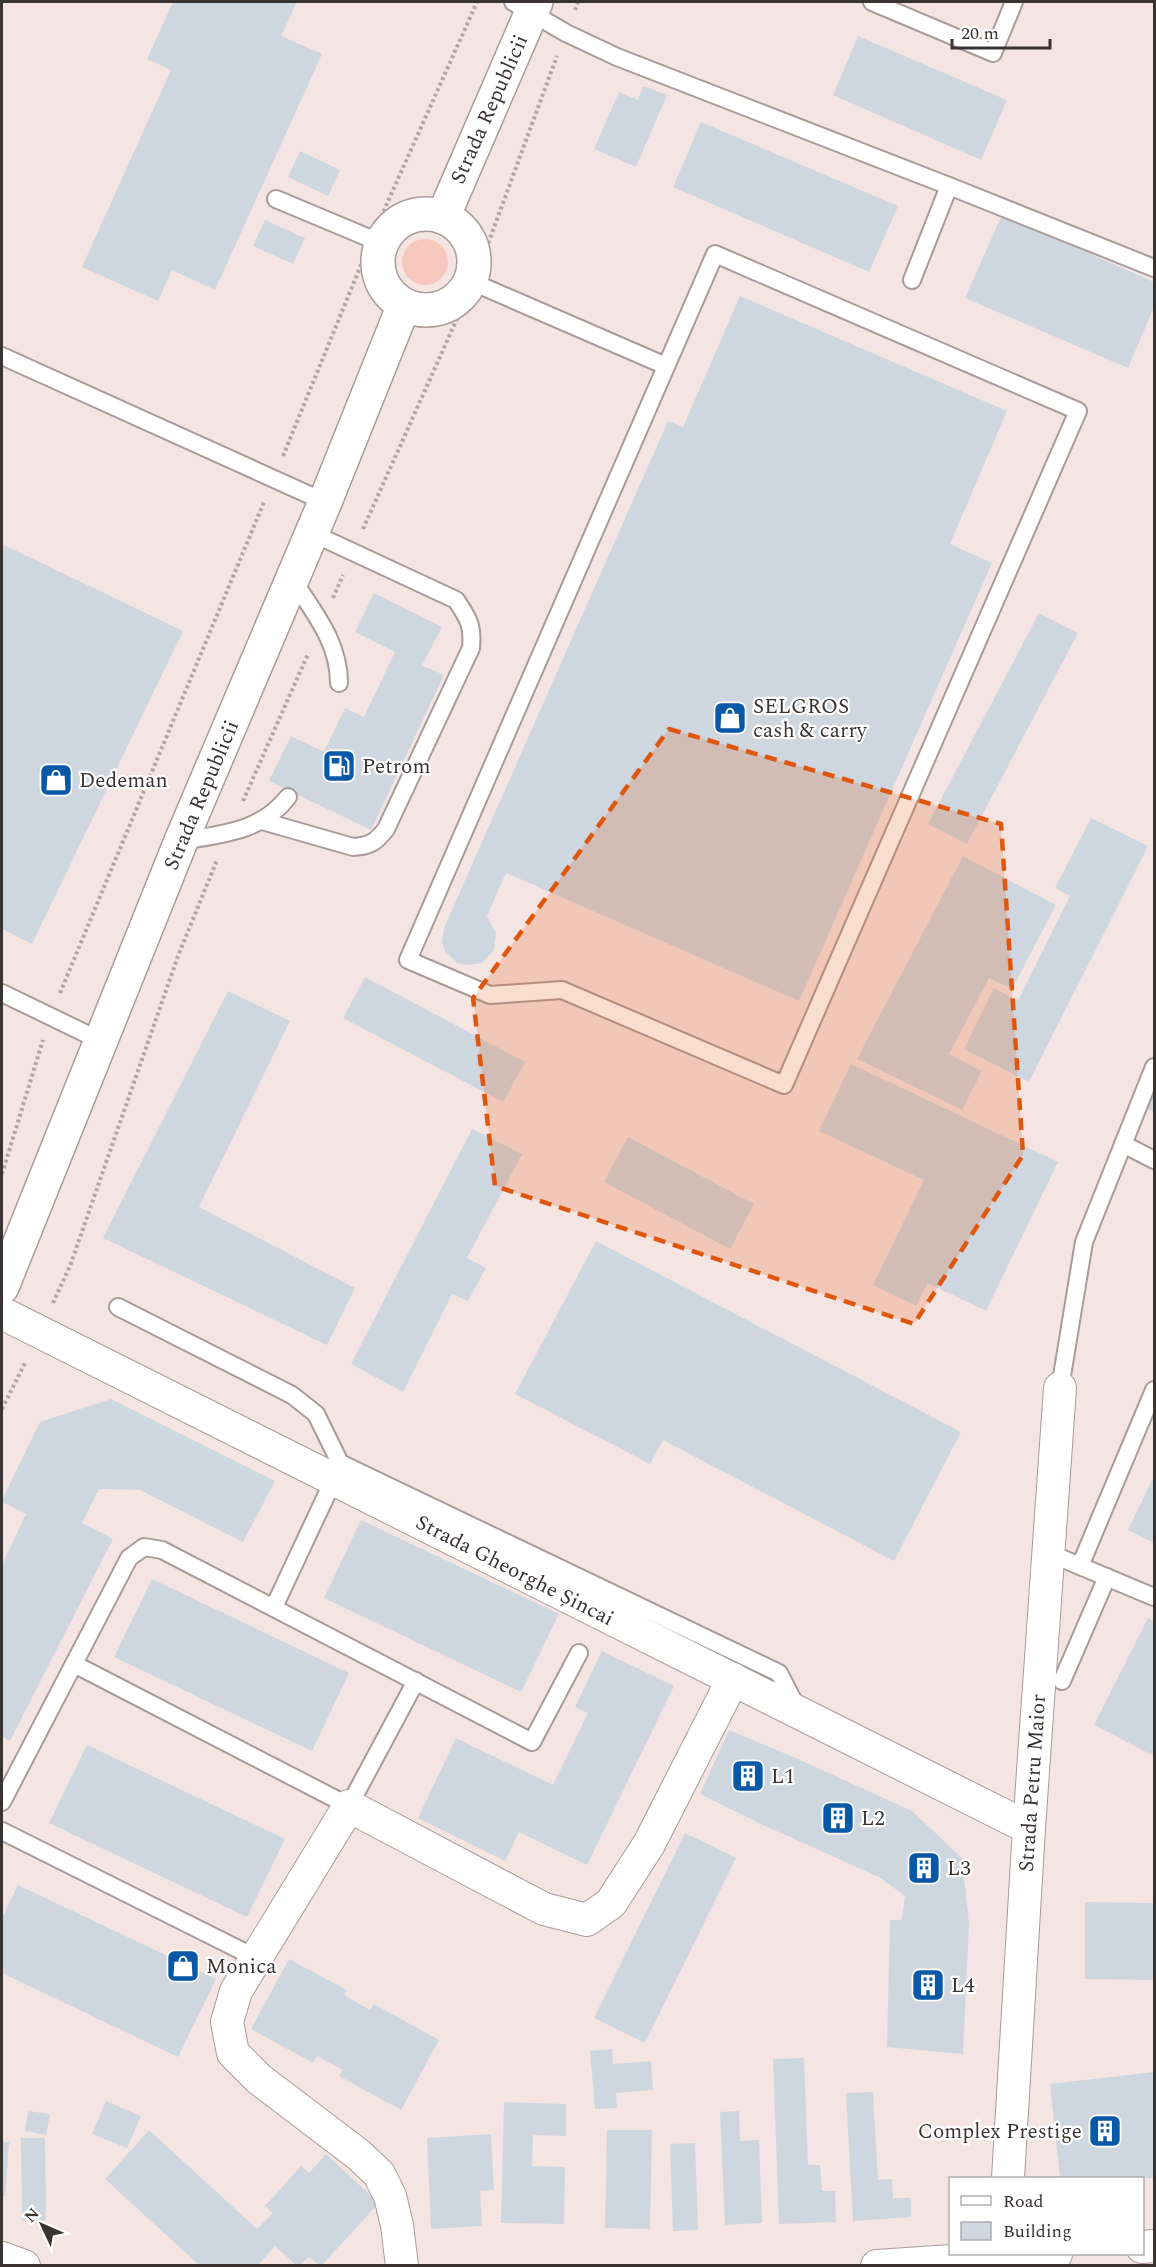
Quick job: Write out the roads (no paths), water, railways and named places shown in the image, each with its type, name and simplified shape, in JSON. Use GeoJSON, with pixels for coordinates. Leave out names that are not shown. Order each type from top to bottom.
{"type":"FeatureCollection","features":[{"type":"Feature","properties":{"kind":"main road","name":"Strada Republicii"},"geometry":{"type":"LineString","coordinates":[[442,217],[527,5]]}},
{"type":"Feature","properties":{"kind":"main road"},"geometry":{"type":"LineString","coordinates":[[428,214],[442,217],[456,224],[467,236],[473,250],[472,282],[457,299],[437,309],[414,309],[392,297],[383,285],[378,272],[376,241],[400,221],[413,215],[428,214]]}},
{"type":"Feature","properties":{"kind":"main road","name":"Strada Republicii"},"geometry":{"type":"LineString","coordinates":[[2,1287],[99,1040],[293,580],[404,305]]}},
{"type":"Feature","properties":{"kind":"street","name":"Strada Gheorghe Șincai"},"geometry":{"type":"LineString","coordinates":[[2,1313],[342,1477],[798,1712],[1029,1828]]}},
{"type":"Feature","properties":{"kind":"street","name":"Strada Petru Maior"},"geometry":{"type":"LineString","coordinates":[[1008,2177],[1029,1828],[1060,1388]]}},
{"type":"Feature","properties":{"kind":"street"},"geometry":{"type":"LineString","coordinates":[[402,2265],[397,2225],[390,2196],[379,2174],[359,2155],[259,2079],[233,2053],[227,2022],[236,1991],[349,1806],[544,1909],[587,1920],[611,1903],[649,1844],[734,1679]]}},
{"type":"Feature","properties":{"kind":"street"},"geometry":{"type":"LineString","coordinates":[[877,2265],[1038,2255]]}},
{"type":"Feature","properties":{"kind":"lane"},"geometry":{"type":"LineString","coordinates":[[872,2],[993,53],[1014,2]]}},
{"type":"Feature","properties":{"kind":"lane"},"geometry":{"type":"LineString","coordinates":[[527,5],[566,33],[618,57],[1155,268]]}},
{"type":"Feature","properties":{"kind":"lane"},"geometry":{"type":"LineString","coordinates":[[912,280],[949,186]]}},
{"type":"Feature","properties":{"kind":"lane"},"geometry":{"type":"LineString","coordinates":[[276,199],[376,241]]}},
{"type":"Feature","properties":{"kind":"lane"},"geometry":{"type":"LineString","coordinates":[[715,254],[1078,411],[784,1086],[562,990],[490,996],[408,960],[666,366],[715,254]]}},
{"type":"Feature","properties":{"kind":"lane"},"geometry":{"type":"LineString","coordinates":[[472,282],[666,366]]}},
{"type":"Feature","properties":{"kind":"lane"},"geometry":{"type":"LineString","coordinates":[[2,356],[325,502]]}},
{"type":"Feature","properties":{"kind":"lane"},"geometry":{"type":"LineString","coordinates":[[262,821],[354,847],[367,846],[377,841],[386,829],[471,648],[472,630],[468,617],[456,600],[312,533]]}},
{"type":"Feature","properties":{"kind":"lane"},"geometry":{"type":"LineString","coordinates":[[293,580],[334,647],[339,666],[339,683]]}},
{"type":"Feature","properties":{"kind":"lane"},"geometry":{"type":"LineString","coordinates":[[181,841],[229,833],[262,821],[278,810],[288,796]]}},
{"type":"Feature","properties":{"kind":"lane"},"geometry":{"type":"LineString","coordinates":[[2,993],[99,1040]]}},
{"type":"Feature","properties":{"kind":"lane"},"geometry":{"type":"LineString","coordinates":[[1060,1388],[1084,1242],[1155,1067]]}},
{"type":"Feature","properties":{"kind":"lane"},"geometry":{"type":"LineString","coordinates":[[1123,1144],[1155,1160]]}},
{"type":"Feature","properties":{"kind":"lane"},"geometry":{"type":"LineString","coordinates":[[118,1307],[292,1395],[316,1414],[342,1477],[779,1673],[798,1712]]}},
{"type":"Feature","properties":{"kind":"lane"},"geometry":{"type":"LineString","coordinates":[[1080,1566],[1155,1390]]}},
{"type":"Feature","properties":{"kind":"lane"},"geometry":{"type":"LineString","coordinates":[[274,1607],[342,1477]]}},
{"type":"Feature","properties":{"kind":"lane"},"geometry":{"type":"LineString","coordinates":[[2,1802],[129,1558],[144,1547],[162,1550],[532,1742],[579,1653]]}},
{"type":"Feature","properties":{"kind":"lane"},"geometry":{"type":"LineString","coordinates":[[1048,1553],[1155,1597]]}},
{"type":"Feature","properties":{"kind":"lane"},"geometry":{"type":"LineString","coordinates":[[1062,1681],[1107,1577]]}},
{"type":"Feature","properties":{"kind":"lane"},"geometry":{"type":"LineString","coordinates":[[74,1664],[349,1806],[416,1681]]}},
{"type":"Feature","properties":{"kind":"lane"},"geometry":{"type":"LineString","coordinates":[[2,1831],[256,1958]]}},
{"type":"Feature","properties":{"kind":"place","name":"SELGROS cash & carry"},"geometry":{"type":"Point","coordinates":[730,718]}},
{"type":"Feature","properties":{"kind":"place","name":"Petrom"},"geometry":{"type":"Point","coordinates":[339,766]}},
{"type":"Feature","properties":{"kind":"place","name":"Dedeman"},"geometry":{"type":"Point","coordinates":[56,780]}},
{"type":"Feature","properties":{"kind":"place","name":"L1"},"geometry":{"type":"Point","coordinates":[748,1776]}},
{"type":"Feature","properties":{"kind":"place","name":"L2"},"geometry":{"type":"Point","coordinates":[838,1818]}},
{"type":"Feature","properties":{"kind":"place","name":"L3"},"geometry":{"type":"Point","coordinates":[924,1868]}},
{"type":"Feature","properties":{"kind":"place","name":"Monica"},"geometry":{"type":"Point","coordinates":[183,1966]}},
{"type":"Feature","properties":{"kind":"place","name":"L4"},"geometry":{"type":"Point","coordinates":[928,1985]}},
{"type":"Feature","properties":{"kind":"place","name":"Complex Prestige"},"geometry":{"type":"Point","coordinates":[1105,2131]}}]}
